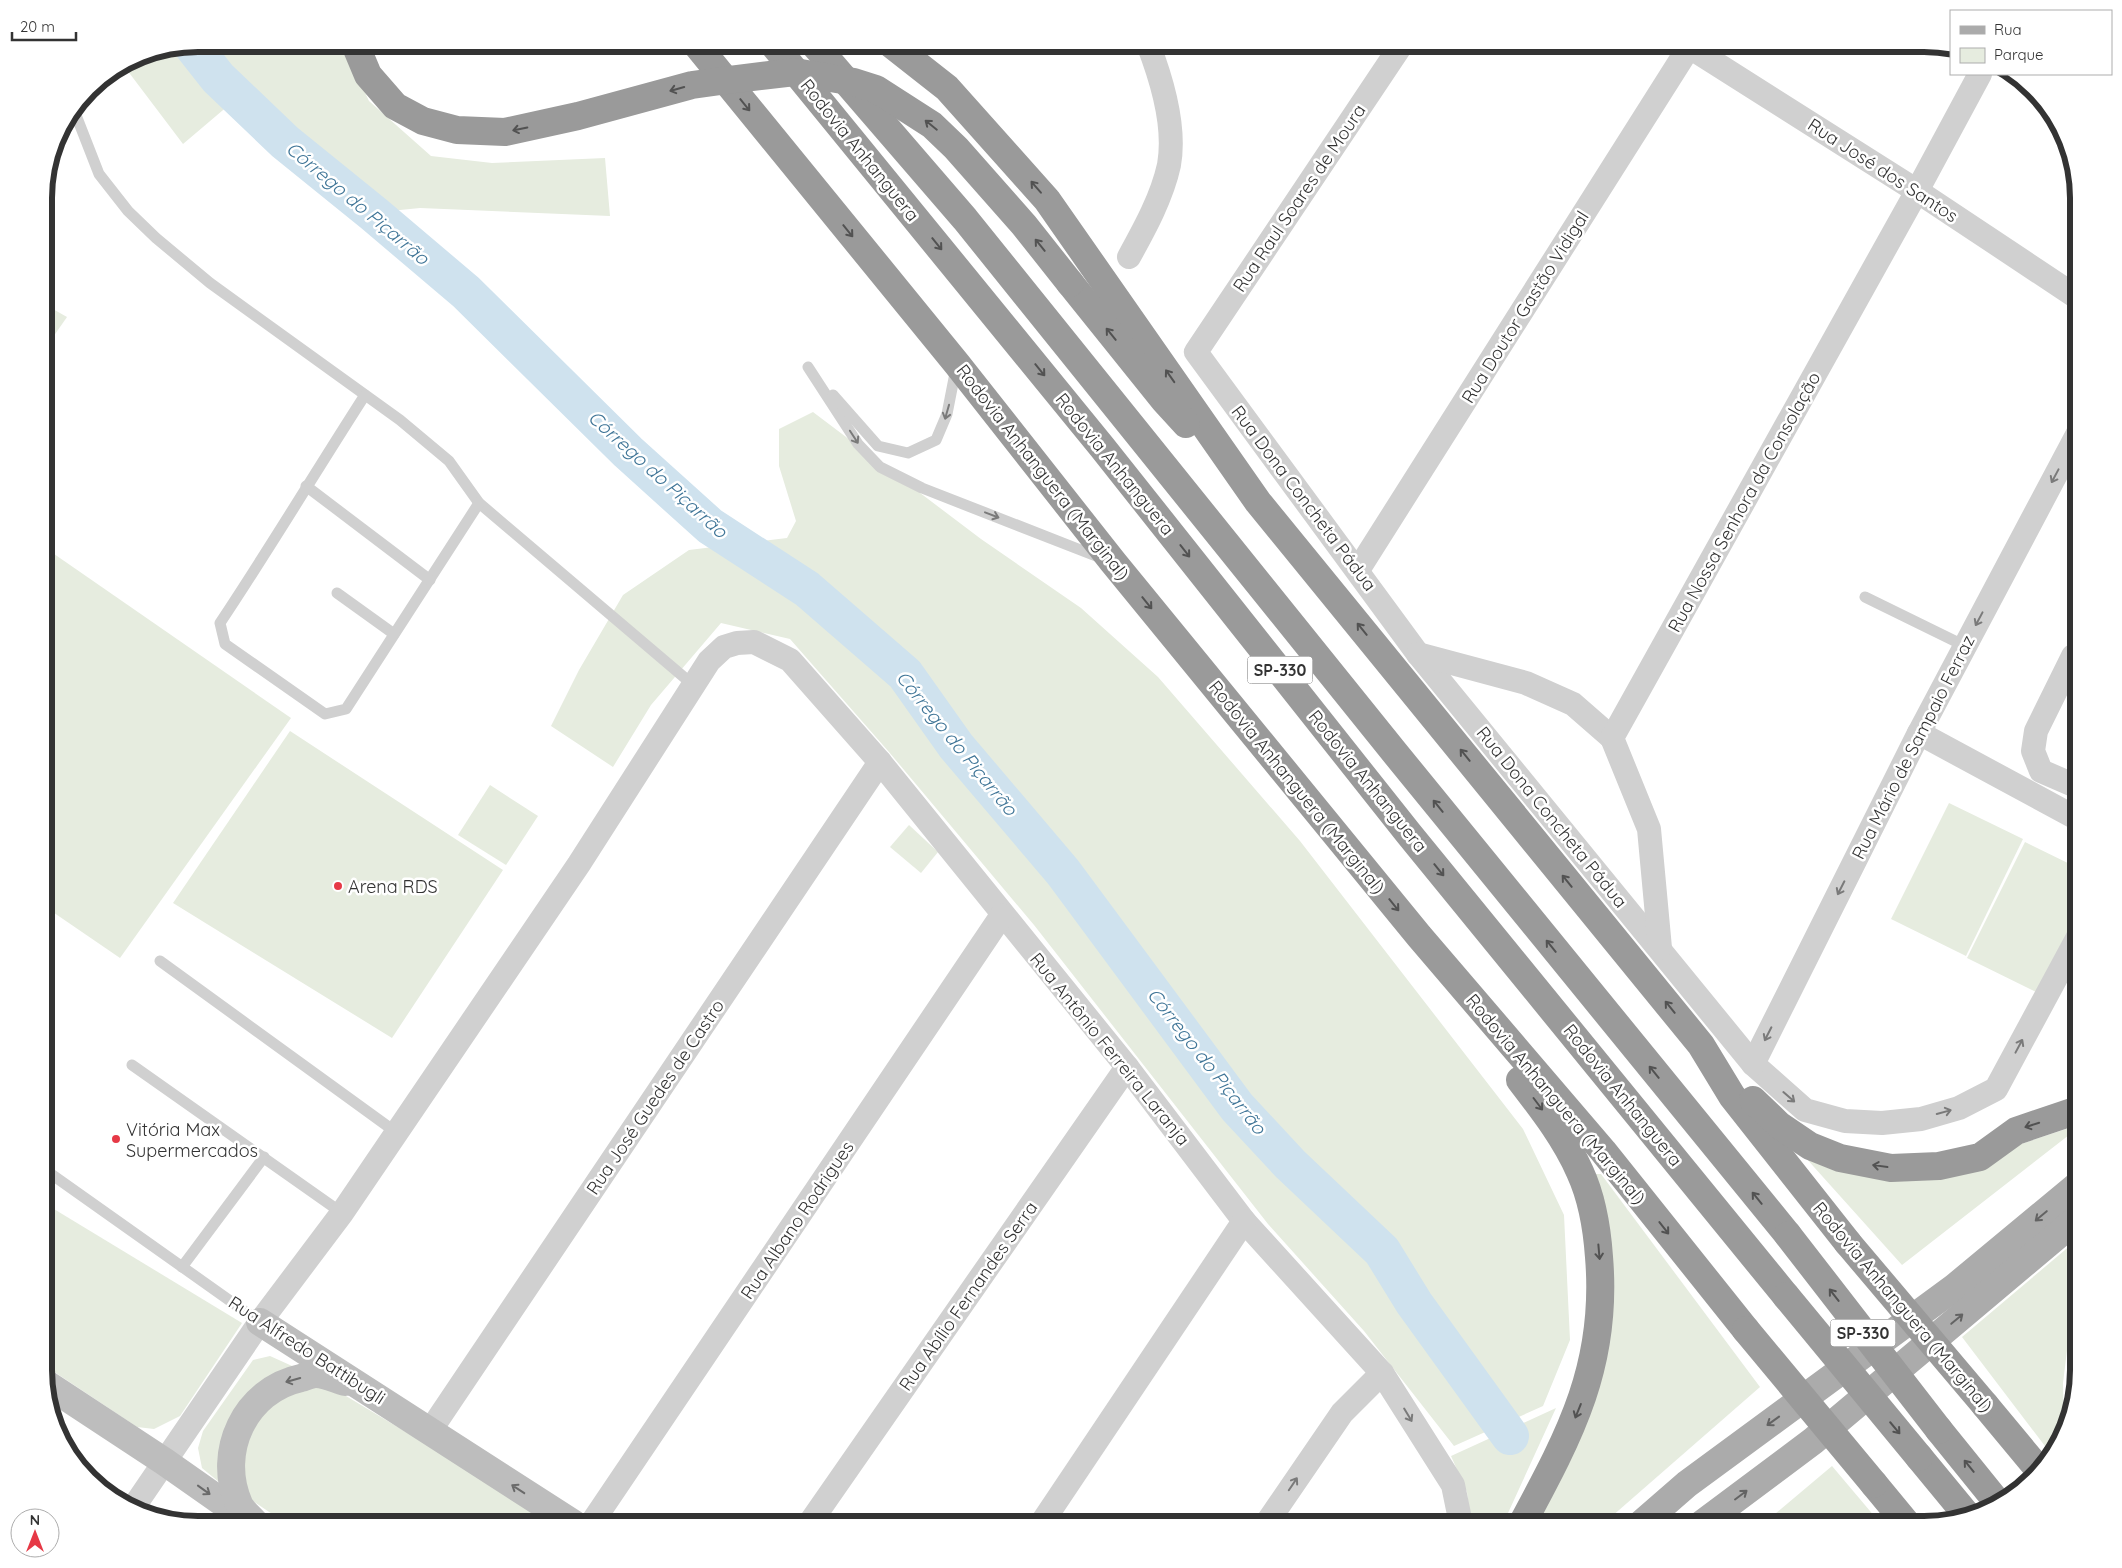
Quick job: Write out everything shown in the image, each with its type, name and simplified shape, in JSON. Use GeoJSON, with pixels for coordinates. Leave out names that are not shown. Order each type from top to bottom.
{"type":"FeatureCollection","features":[{"type":"Feature","properties":{"kind":"highway"},"geometry":{"type":"LineString","coordinates":[[358,52],[368,75],[395,106],[422,121],[457,130],[505,132],[578,116],[692,85],[796,72],[854,82],[876,89],[932,125],[956,148],[1024,225],[1164,400],[1258,502]]}},
{"type":"Feature","properties":{"kind":"highway"},"geometry":{"type":"LineString","coordinates":[[696,52],[714,68]]}},
{"type":"Feature","properties":{"kind":"highway","name":"Rodovia Anhanguera (Marginal)"},"geometry":{"type":"LineString","coordinates":[[702,52],[957,364],[1113,562],[1419,936],[1603,1151],[1746,1330],[1900,1516]]}},
{"type":"Feature","properties":{"kind":"highway","name":"Rodovia Anhanguera"},"geometry":{"type":"LineString","coordinates":[[780,52],[1096,439],[1410,834],[1963,1510]]}},
{"type":"Feature","properties":{"kind":"highway","name":"Rodovia Anhanguera"},"geometry":{"type":"LineString","coordinates":[[821,52],[965,219],[1407,768],[1788,1235],[1993,1497]]}},
{"type":"Feature","properties":{"kind":"highway","name":"Rodovia Anhanguera (Marginal)"},"geometry":{"type":"LineString","coordinates":[[901,52],[946,88],[1047,200],[1258,502],[1701,1045],[1732,1096],[1848,1243],[2034,1464]]}},
{"type":"Feature","properties":{"kind":"highway"},"geometry":{"type":"LineString","coordinates":[[1419,936],[1441,976],[1564,1139],[1584,1180],[1595,1224],[1600,1261],[1600,1307],[1596,1346],[1590,1376],[1569,1432],[1526,1516]]}},
{"type":"Feature","properties":{"kind":"highway"},"geometry":{"type":"LineString","coordinates":[[1701,1045],[1771,1119],[1799,1139],[1840,1158],[1873,1165],[1891,1168],[1939,1166],[1980,1157],[2016,1131],[2070,1113]]}},
{"type":"Feature","properties":{"kind":"main road"},"geometry":{"type":"LineString","coordinates":[[1649,1516],[1687,1484],[1955,1287],[2070,1192]]}},
{"type":"Feature","properties":{"kind":"main road"},"geometry":{"type":"LineString","coordinates":[[1713,1516],[1813,1441],[2070,1225]]}},
{"type":"Feature","properties":{"kind":"street"},"geometry":{"type":"LineString","coordinates":[[1129,257],[1152,215],[1169,165],[1168,115],[1150,52]]}},
{"type":"Feature","properties":{"kind":"street","name":"Rua Raul Soares de Moura"},"geometry":{"type":"LineString","coordinates":[[1196,352],[1397,52]]}},
{"type":"Feature","properties":{"kind":"street","name":"Rua Doutor Gastão Vidigal"},"geometry":{"type":"LineString","coordinates":[[1358,570],[1685,52]]}},
{"type":"Feature","properties":{"kind":"street","name":"Rua José dos Santos"},"geometry":{"type":"LineString","coordinates":[[1700,52],[1917,191],[2070,293]]}},
{"type":"Feature","properties":{"kind":"street","name":"Rua Nossa Senhora da Consolação"},"geometry":{"type":"LineString","coordinates":[[1612,738],[1917,191],[1979,75]]}},
{"type":"Feature","properties":{"kind":"street","name":"Rua Dona Concheta Pádua"},"geometry":{"type":"LineString","coordinates":[[1196,352],[1418,654],[1753,1064],[1805,1110],[1845,1121],[1882,1123],[1921,1119],[1959,1108],[1996,1089],[2070,952]]}},
{"type":"Feature","properties":{"kind":"street","name":"Rua Mário de Sampaio Ferraz"},"geometry":{"type":"LineString","coordinates":[[1753,1064],[1918,733],[2070,448]]}},
{"type":"Feature","properties":{"kind":"street","name":"Rua Antônio Ferreira Laranja"},"geometry":{"type":"LineString","coordinates":[[137,1501],[260,1322],[342,1213],[579,864],[692,684],[709,661],[724,647],[754,642],[790,660],[880,762],[1002,915],[1128,1068],[1244,1221],[1382,1373],[1453,1485],[1459,1516]]}},
{"type":"Feature","properties":{"kind":"street"},"geometry":{"type":"LineString","coordinates":[[1418,654],[1526,684],[1572,704],[1612,738],[1649,829],[1660,948]]}},
{"type":"Feature","properties":{"kind":"street"},"geometry":{"type":"LineString","coordinates":[[2070,662],[2036,731],[2033,751],[2041,772],[2070,785]]}},
{"type":"Feature","properties":{"kind":"street"},"geometry":{"type":"LineString","coordinates":[[1918,733],[2070,815]]}},
{"type":"Feature","properties":{"kind":"street","name":"Rua José Guedes de Castro"},"geometry":{"type":"LineString","coordinates":[[430,1431],[880,762]]}},
{"type":"Feature","properties":{"kind":"street","name":"Rua Albano Rodrigues"},"geometry":{"type":"LineString","coordinates":[[596,1516],[1002,915]]}},
{"type":"Feature","properties":{"kind":"street","name":"Rua Abílio Fernandes Serra"},"geometry":{"type":"LineString","coordinates":[[815,1516],[1128,1068]]}},
{"type":"Feature","properties":{"kind":"street"},"geometry":{"type":"LineString","coordinates":[[1046,1516],[1244,1221]]}},
{"type":"Feature","properties":{"kind":"street","name":"Rua Alfredo Battibugli"},"geometry":{"type":"LineString","coordinates":[[260,1322],[430,1431],[544,1514]]}},
{"type":"Feature","properties":{"kind":"street"},"geometry":{"type":"LineString","coordinates":[[1271,1516],[1342,1413],[1382,1373]]}},
{"type":"Feature","properties":{"kind":"street"},"geometry":{"type":"LineString","coordinates":[[248,1516],[239,1506],[231,1477],[232,1448],[242,1420],[261,1397],[286,1381],[317,1374],[346,1382],[372,1393]]}},
{"type":"Feature","properties":{"kind":"street"},"geometry":{"type":"LineString","coordinates":[[54,1389],[243,1516]]}},
{"type":"Feature","properties":{"kind":"lane"},"geometry":{"type":"LineString","coordinates":[[77,118],[99,174],[128,211],[156,238],[210,283],[400,420],[449,461],[479,503],[692,684]]}},
{"type":"Feature","properties":{"kind":"lane"},"geometry":{"type":"LineString","coordinates":[[957,364],[947,414],[936,440],[908,453],[878,446],[808,367],[858,444],[880,467],[922,488],[1113,562]]}},
{"type":"Feature","properties":{"kind":"lane"},"geometry":{"type":"LineString","coordinates":[[365,395],[220,624],[225,644],[325,714],[346,709],[479,503]]}},
{"type":"Feature","properties":{"kind":"lane"},"geometry":{"type":"LineString","coordinates":[[306,486],[430,580]]}},
{"type":"Feature","properties":{"kind":"lane"},"geometry":{"type":"LineString","coordinates":[[337,593],[394,634]]}},
{"type":"Feature","properties":{"kind":"lane"},"geometry":{"type":"LineString","coordinates":[[1865,597],[1965,646]]}},
{"type":"Feature","properties":{"kind":"lane"},"geometry":{"type":"LineString","coordinates":[[160,961],[396,1133]]}},
{"type":"Feature","properties":{"kind":"lane"},"geometry":{"type":"LineString","coordinates":[[132,1065],[342,1213]]}},
{"type":"Feature","properties":{"kind":"lane"},"geometry":{"type":"LineString","coordinates":[[182,1267],[264,1157]]}},
{"type":"Feature","properties":{"kind":"lane","name":"Rua Alfredo Battibugli"},"geometry":{"type":"LineString","coordinates":[[53,1175],[260,1322]]}},
{"type":"Feature","properties":{"kind":"green space"},"geometry":{"type":"Polygon","coordinates":[[[199,52],[346,52],[369,101],[431,156],[492,163],[605,158],[610,216],[420,208],[390,211],[249,88],[183,144],[128,71],[161,57],[199,52]]]}},
{"type":"Feature","properties":{"kind":"green space"},"geometry":{"type":"Polygon","coordinates":[[[53,309],[67,317],[53,337],[53,309]]]}},
{"type":"Feature","properties":{"kind":"green space"},"geometry":{"type":"Polygon","coordinates":[[[813,412],[981,539],[1081,608],[1158,677],[1300,841],[1523,1129],[1564,1215],[1570,1340],[1543,1406],[1454,1446],[1364,1331],[1268,1224],[1034,925],[889,752],[790,639],[721,623],[651,705],[613,767],[551,726],[579,670],[623,595],[689,550],[787,538],[796,521],[779,466],[779,429],[813,412]]]}},
{"type":"Feature","properties":{"kind":"green space"},"geometry":{"type":"Polygon","coordinates":[[[53,553],[291,718],[120,958],[53,912],[53,553]]]}},
{"type":"Feature","properties":{"kind":"green space","name":"Arena RDS"},"geometry":{"type":"Polygon","coordinates":[[[290,731],[503,870],[392,1038],[173,903],[290,731]]]}},
{"type":"Feature","properties":{"kind":"green space"},"geometry":{"type":"Polygon","coordinates":[[[490,785],[538,816],[506,865],[458,835],[490,785]]]}},
{"type":"Feature","properties":{"kind":"green space"},"geometry":{"type":"Polygon","coordinates":[[[1949,803],[2023,839],[1966,956],[1891,919],[1949,803]]]}},
{"type":"Feature","properties":{"kind":"green space"},"geometry":{"type":"Polygon","coordinates":[[[909,825],[938,852],[921,873],[890,847],[909,825]]]}},
{"type":"Feature","properties":{"kind":"green space"},"geometry":{"type":"Polygon","coordinates":[[[2025,842],[2070,864],[2070,938],[2042,995],[1967,958],[2025,842]]]}},
{"type":"Feature","properties":{"kind":"green space"},"geometry":{"type":"Polygon","coordinates":[[[2070,1128],[2070,1134],[1902,1265],[1805,1157],[1845,1170],[2021,1144],[2070,1128]]]}},
{"type":"Feature","properties":{"kind":"green space"},"geometry":{"type":"Polygon","coordinates":[[[1595,1174],[1601,1174],[1760,1387],[1612,1516],[1532,1516],[1588,1402],[1595,1174]]]}},
{"type":"Feature","properties":{"kind":"green space"},"geometry":{"type":"Polygon","coordinates":[[[53,1208],[242,1323],[180,1416],[154,1429],[137,1427],[53,1371],[53,1208]]]}},
{"type":"Feature","properties":{"kind":"green space"},"geometry":{"type":"Polygon","coordinates":[[[2070,1246],[2070,1326],[2063,1383],[2064,1410],[2046,1448],[1962,1337],[2070,1246]]]}},
{"type":"Feature","properties":{"kind":"green space"},"geometry":{"type":"Polygon","coordinates":[[[270,1356],[301,1370],[267,1387],[225,1487],[202,1468],[198,1448],[203,1431],[253,1360],[270,1356]]]}},
{"type":"Feature","properties":{"kind":"green space"},"geometry":{"type":"Polygon","coordinates":[[[321,1381],[536,1510],[538,1516],[275,1516],[244,1495],[237,1448],[264,1402],[321,1381]]]}},
{"type":"Feature","properties":{"kind":"green space"},"geometry":{"type":"Polygon","coordinates":[[[1556,1408],[1507,1516],[1470,1516],[1467,1492],[1451,1456],[1556,1408]]]}},
{"type":"Feature","properties":{"kind":"green space"},"geometry":{"type":"Polygon","coordinates":[[[1832,1466],[1874,1516],[1773,1516],[1832,1466]]]}},
{"type":"Feature","properties":{"kind":"waterway","name":"Córrego do Piçarrão"},"geometry":{"type":"LineString","coordinates":[[198,52],[218,78],[285,142],[466,292],[628,452],[710,526],[807,589],[905,674],[956,746],[1063,872],[1237,1107],[1290,1164],[1382,1251],[1414,1303],[1510,1436]]}},
{"type":"Feature","properties":{"kind":"place","name":"Arena RDS"},"geometry":{"type":"Point","coordinates":[338,886]}},
{"type":"Feature","properties":{"kind":"place","name":"Vitória Max Supermercados"},"geometry":{"type":"Point","coordinates":[116,1139]}}]}
